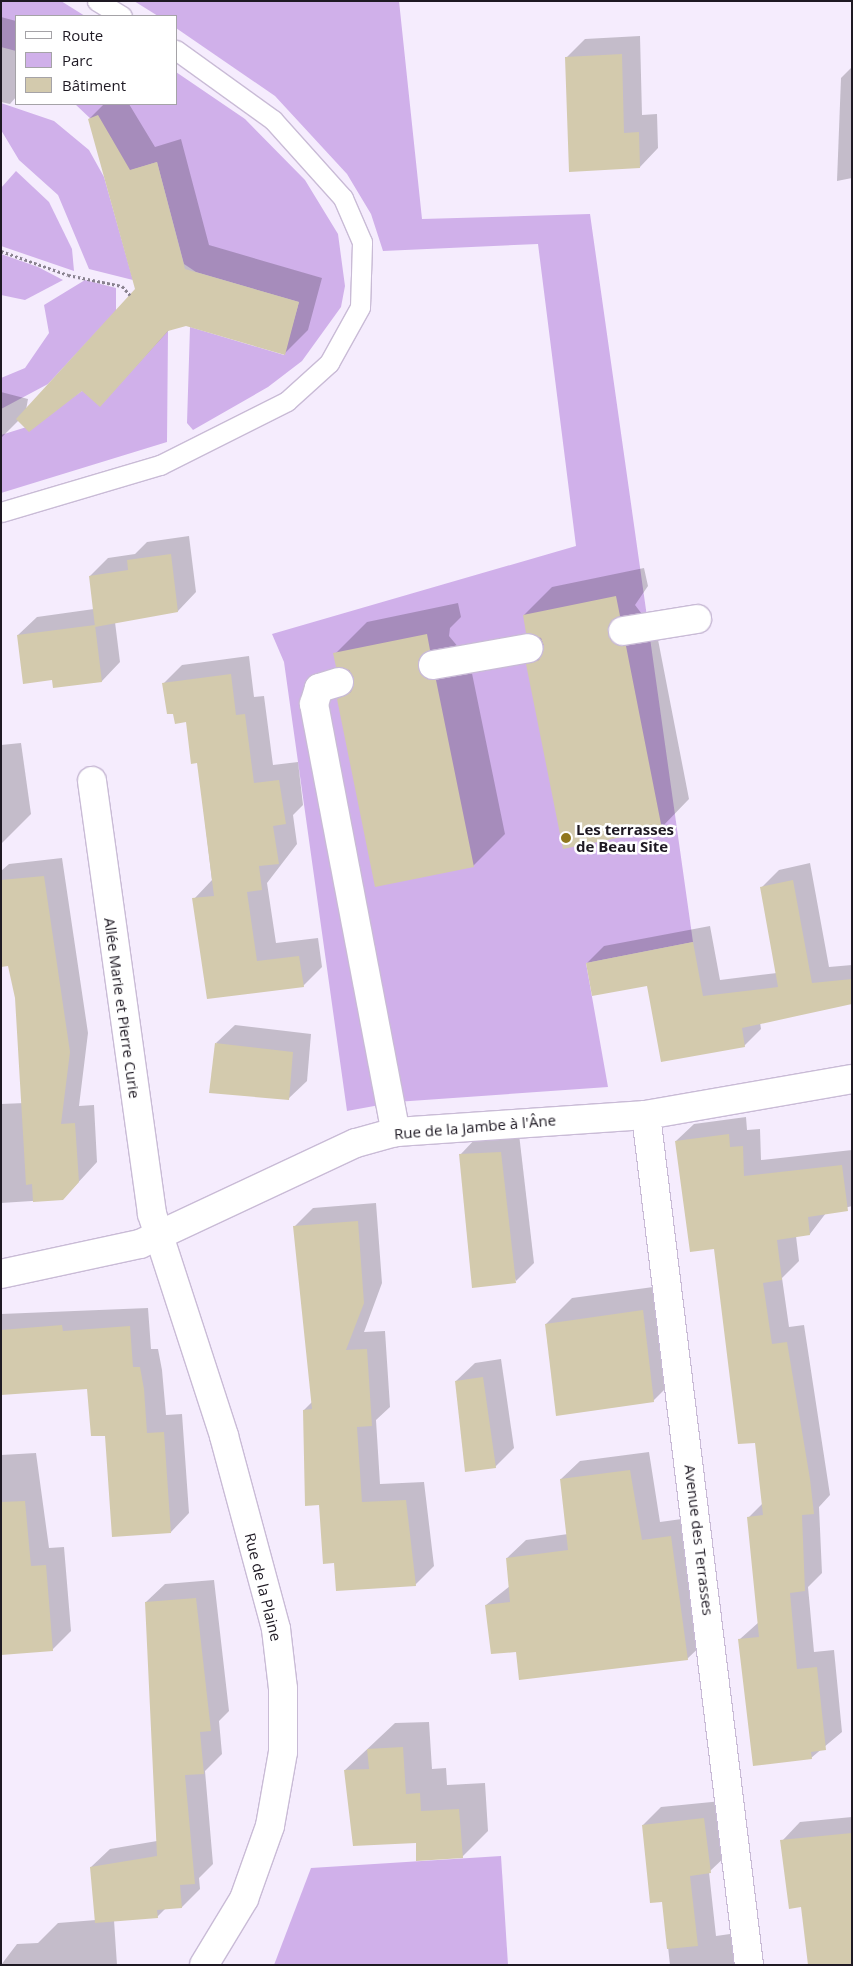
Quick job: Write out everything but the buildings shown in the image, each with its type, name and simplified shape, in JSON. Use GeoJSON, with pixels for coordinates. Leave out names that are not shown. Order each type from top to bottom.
{"type":"FeatureCollection","features":[{"type":"Feature","properties":{"kind":"street"},"geometry":{"type":"LineString","coordinates":[[623,631],[697,619]]}},
{"type":"Feature","properties":{"kind":"street"},"geometry":{"type":"LineString","coordinates":[[433,665],[529,648]]}},
{"type":"Feature","properties":{"kind":"street"},"geometry":{"type":"LineString","coordinates":[[339,682],[319,688],[314,704],[396,1132]]}},
{"type":"Feature","properties":{"kind":"street","name":"Allée Marie et Pierre Curie"},"geometry":{"type":"LineString","coordinates":[[92,781],[152,1214],[158,1235]]}},
{"type":"Feature","properties":{"kind":"street","name":"Rue de la Jambe à l'Âne"},"geometry":{"type":"LineString","coordinates":[[1,1274],[140,1244],[356,1143],[396,1132],[646,1115],[852,1079]]}},
{"type":"Feature","properties":{"kind":"street","name":"Avenue des Terrasses"},"geometry":{"type":"LineString","coordinates":[[646,1115],[749,1965]]}},
{"type":"Feature","properties":{"kind":"street","name":"Rue de la Plaine"},"geometry":{"type":"LineString","coordinates":[[158,1235],[224,1436],[276,1629],[283,1690],[283,1752],[270,1826],[244,1899],[204,1965]]}},
{"type":"Feature","properties":{"kind":"lane"},"geometry":{"type":"LineString","coordinates":[[97,1],[120,15]]}},
{"type":"Feature","properties":{"kind":"lane"},"geometry":{"type":"LineString","coordinates":[[1,512],[160,465],[286,401],[329,363],[360,307],[362,242],[342,198],[273,120],[178,51]]}},
{"type":"Feature","properties":{"kind":"path"},"geometry":{"type":"LineString","coordinates":[[1,251],[68,275],[122,286],[130,295]]}},
{"type":"Feature","properties":{"kind":"green space"},"geometry":{"type":"Polygon","coordinates":[[[1,1],[61,1],[83,15],[15,15],[15,51],[1,47],[1,1]]]}},
{"type":"Feature","properties":{"kind":"green space"},"geometry":{"type":"Polygon","coordinates":[[[134,1],[399,1],[422,219],[590,214],[693,942],[586,963],[608,1087],[396,1102],[347,1111],[284,662],[272,634],[576,546],[538,244],[383,251],[371,214],[347,174],[275,96],[178,29],[178,15],[156,15],[134,1]]]}},
{"type":"Feature","properties":{"kind":"green space"},"geometry":{"type":"Polygon","coordinates":[[[178,73],[245,119],[305,180],[338,234],[345,286],[341,307],[302,361],[268,387],[193,430],[187,423],[190,327],[284,355],[299,302],[196,272],[184,264],[157,162],[128,171],[111,138],[76,105],[178,105],[178,73]]]}},
{"type":"Feature","properties":{"kind":"green space"},"geometry":{"type":"Polygon","coordinates":[[[1,103],[54,121],[89,150],[104,177],[133,280],[89,269],[58,195],[19,160],[1,130],[1,103]]]}},
{"type":"Feature","properties":{"kind":"green space"},"geometry":{"type":"Polygon","coordinates":[[[16,171],[49,202],[72,249],[74,271],[1,246],[1,188],[16,171]]]}},
{"type":"Feature","properties":{"kind":"green space"},"geometry":{"type":"Polygon","coordinates":[[[1,254],[38,267],[63,280],[25,300],[1,295],[1,254]]]}},
{"type":"Feature","properties":{"kind":"green space"},"geometry":{"type":"Polygon","coordinates":[[[85,280],[116,288],[116,311],[48,384],[1,409],[1,378],[25,368],[49,333],[44,305],[85,280]]]}},
{"type":"Feature","properties":{"kind":"green space"},"geometry":{"type":"Polygon","coordinates":[[[168,331],[167,442],[1,493],[1,435],[33,425],[168,331]]]}},
{"type":"Feature","properties":{"kind":"green space"},"geometry":{"type":"Polygon","coordinates":[[[501,1856],[508,1965],[274,1965],[311,1868],[501,1856]]]}},
{"type":"Feature","properties":{"kind":"place","name":"Les terrasses de Beau Site"},"geometry":{"type":"Point","coordinates":[566,838]}}]}
